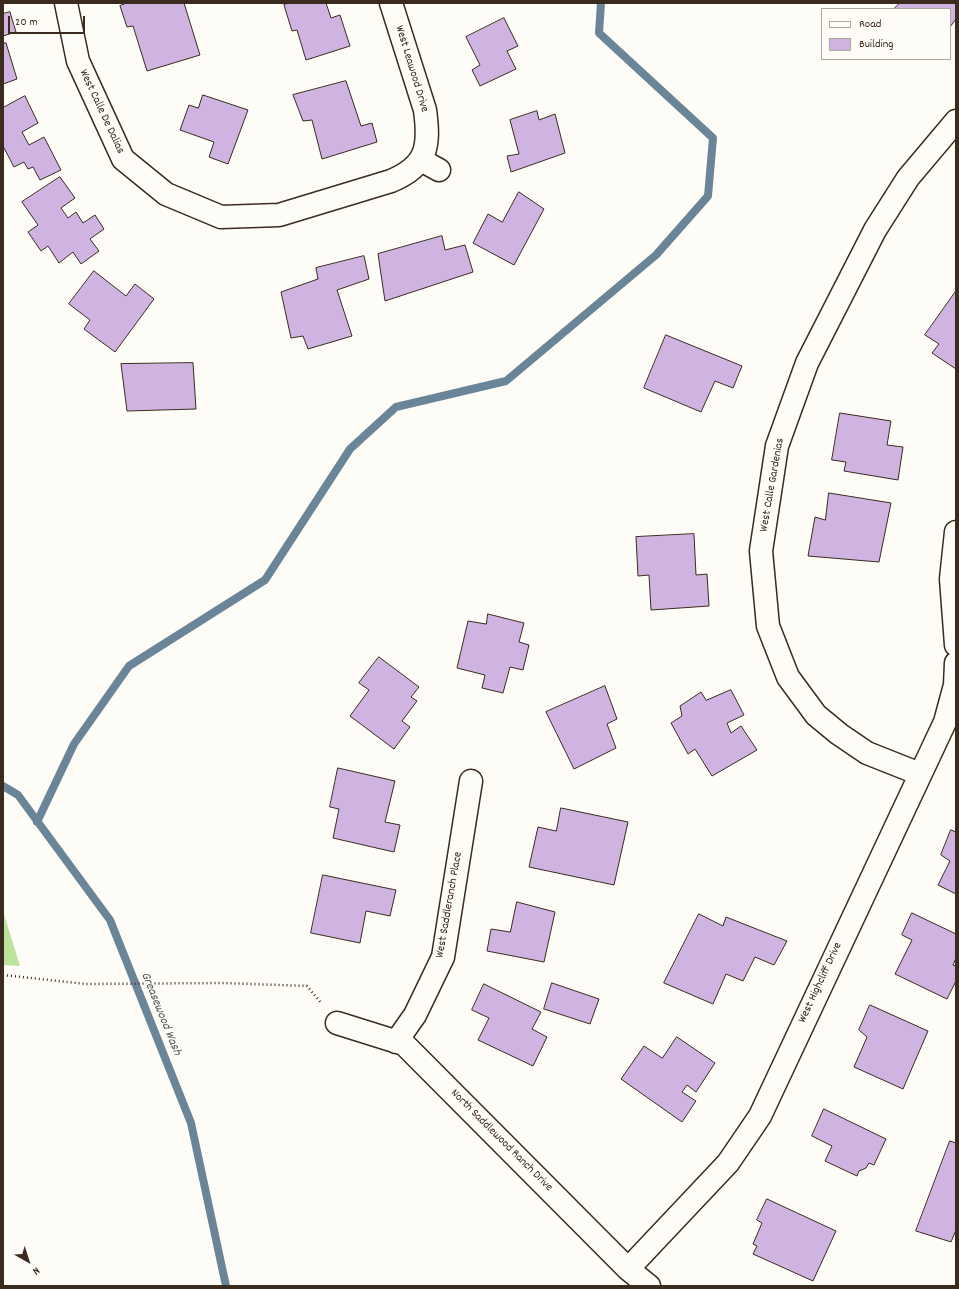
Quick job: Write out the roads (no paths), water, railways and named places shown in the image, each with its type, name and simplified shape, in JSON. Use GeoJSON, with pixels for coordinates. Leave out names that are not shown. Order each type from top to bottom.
{"type":"FeatureCollection","features":[{"type":"Feature","properties":{"kind":"street","name":"West Calle De Dalias"},"geometry":{"type":"LineString","coordinates":[[66,3],[78,61],[123,159],[166,194],[221,217],[279,215],[391,181],[430,165]]}},
{"type":"Feature","properties":{"kind":"street","name":"West Leawood Drive"},"geometry":{"type":"LineString","coordinates":[[391,3],[425,110],[427,127],[424,152],[430,165]]}},
{"type":"Feature","properties":{"kind":"street","name":"West Calle Gardenias"},"geometry":{"type":"LineString","coordinates":[[920,774],[867,753],[839,734],[816,716],[788,677],[768,626],[761,551],[777,446],[807,363],[875,230],[908,178],[956,121]]}},
{"type":"Feature","properties":{"kind":"street"},"geometry":{"type":"LineString","coordinates":[[956,532],[951,579],[956,645]]}},
{"type":"Feature","properties":{"kind":"street","name":"West Highcliff Drive"},"geometry":{"type":"LineString","coordinates":[[628,1269],[728,1163],[760,1116],[945,722],[955,685],[956,663]]}},
{"type":"Feature","properties":{"kind":"street","name":"West Saddleranch Place"},"geometry":{"type":"LineString","coordinates":[[396,1042],[415,1015],[443,957],[471,781]]}},
{"type":"Feature","properties":{"kind":"street","name":"North Saddlewood Ranch Drive"},"geometry":{"type":"LineString","coordinates":[[337,1023],[404,1044],[628,1269],[649,1286]]}},
{"type":"Feature","properties":{"kind":"waterway"},"geometry":{"type":"LineString","coordinates":[[37,822],[74,744],[129,666],[265,580],[350,449],[396,407],[506,381],[656,255],[708,196],[713,138],[599,33],[601,3]]}},
{"type":"Feature","properties":{"kind":"waterway","name":"Greasewood Wash"},"geometry":{"type":"LineString","coordinates":[[3,786],[18,795],[110,920],[191,1123],[226,1286]]}}]}
